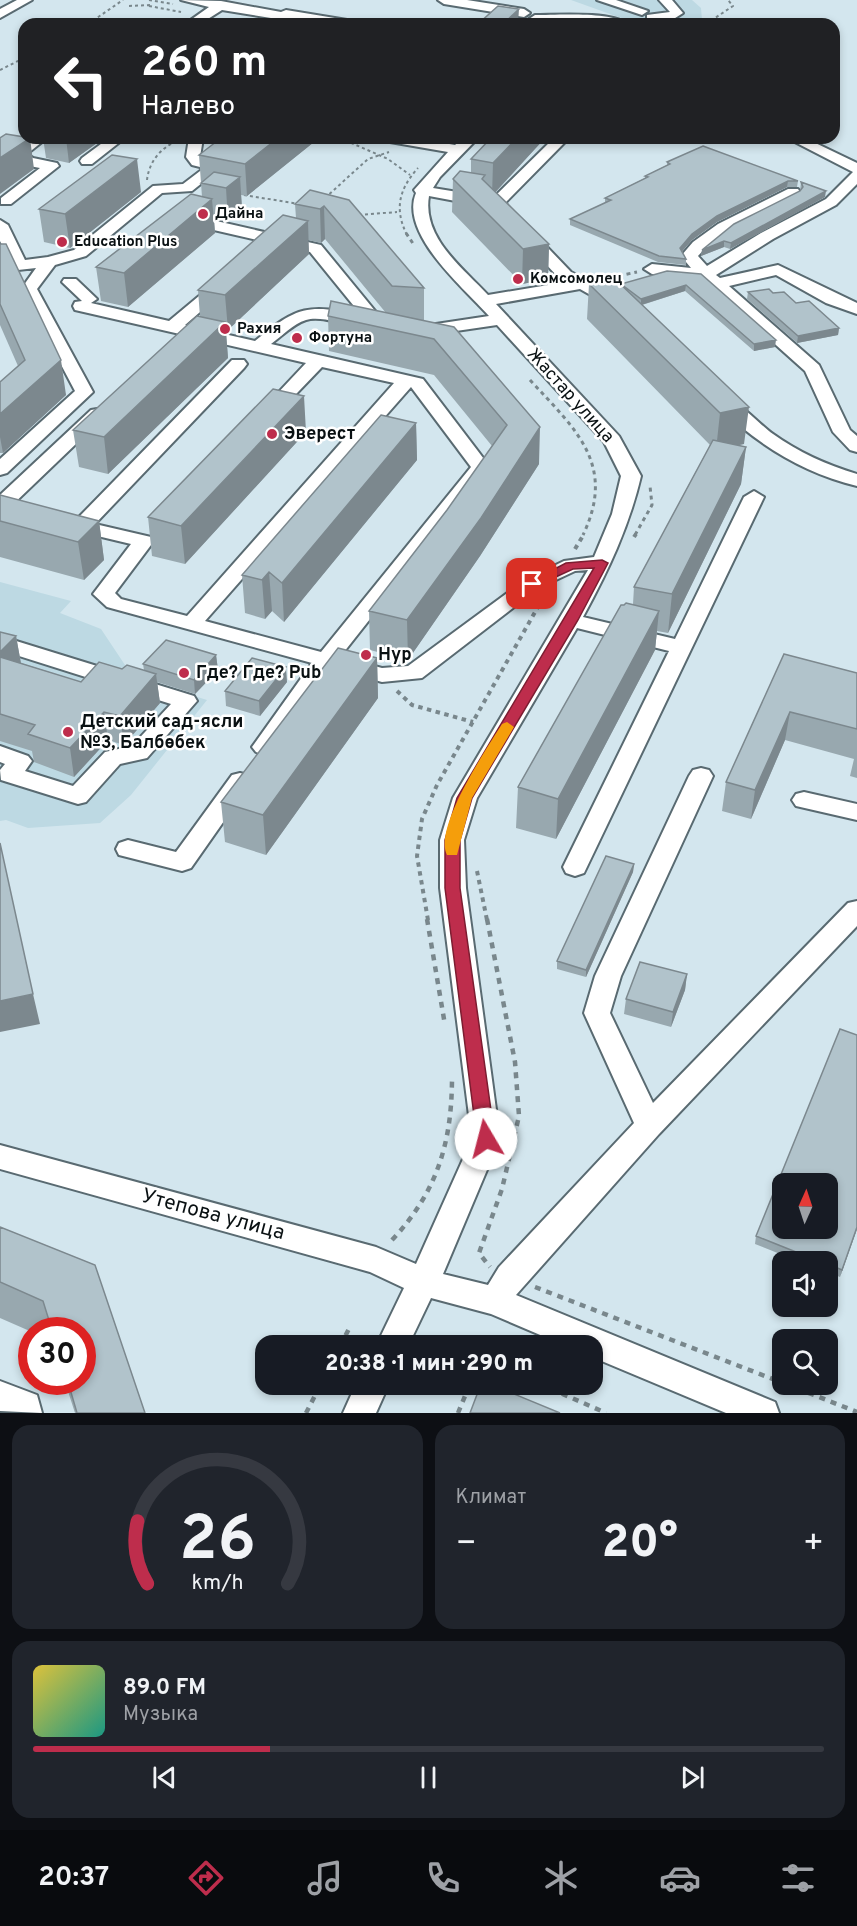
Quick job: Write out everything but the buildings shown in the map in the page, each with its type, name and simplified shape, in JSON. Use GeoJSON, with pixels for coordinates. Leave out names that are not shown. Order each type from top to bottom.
{"type":"FeatureCollection","features":[{"type":"Feature","properties":{"kind":"street"},"geometry":{"type":"LineString","coordinates":[[0,14],[26,0]]}},
{"type":"Feature","properties":{"kind":"street"},"geometry":{"type":"LineString","coordinates":[[187,0],[305,18]]}},
{"type":"Feature","properties":{"kind":"street"},"geometry":{"type":"LineString","coordinates":[[444,0],[535,18]]}},
{"type":"Feature","properties":{"kind":"street"},"geometry":{"type":"LineString","coordinates":[[502,0],[535,18]]}},
{"type":"Feature","properties":{"kind":"street"},"geometry":{"type":"LineString","coordinates":[[603,0],[649,18],[672,16],[677,13],[665,0]]}},
{"type":"Feature","properties":{"kind":"street"},"geometry":{"type":"LineString","coordinates":[[629,0],[649,18]]}},
{"type":"Feature","properties":{"kind":"street"},"geometry":{"type":"LineString","coordinates":[[279,18],[299,5]]}},
{"type":"Feature","properties":{"kind":"street"},"geometry":{"type":"LineString","coordinates":[[201,18],[220,6]]}},
{"type":"Feature","properties":{"kind":"street"},"geometry":{"type":"LineString","coordinates":[[0,156],[17,154],[31,144]]}},
{"type":"Feature","properties":{"kind":"street"},"geometry":{"type":"LineString","coordinates":[[87,161],[110,144]]}},
{"type":"Feature","properties":{"kind":"street"},"geometry":{"type":"LineString","coordinates":[[195,144],[194,157],[197,162],[216,166]]}},
{"type":"Feature","properties":{"kind":"street"},"geometry":{"type":"LineString","coordinates":[[0,267],[49,262],[80,253],[158,189],[187,188],[244,144]]}},
{"type":"Feature","properties":{"kind":"street"},"geometry":{"type":"LineString","coordinates":[[440,144],[416,182],[496,203],[565,275],[635,312]]}},
{"type":"Feature","properties":{"kind":"street"},"geometry":{"type":"LineString","coordinates":[[496,203],[556,144]]}},
{"type":"Feature","properties":{"kind":"street"},"geometry":{"type":"LineString","coordinates":[[806,144],[857,169]]}},
{"type":"Feature","properties":{"kind":"street"},"geometry":{"type":"LineString","coordinates":[[17,154],[29,162],[52,166],[6,201],[32,197]]}},
{"type":"Feature","properties":{"kind":"street"},"geometry":{"type":"LineString","coordinates":[[652,269],[711,279],[770,254],[857,176]]}},
{"type":"Feature","properties":{"kind":"street","name":"Жастар улица"},"geometry":{"type":"LineString","coordinates":[[416,182],[419,208],[426,233],[434,246],[612,440],[631,476],[622,514],[602,563],[571,620],[465,798],[452,840],[453,888],[486,1139],[449,1229],[422,1282]]}},
{"type":"Feature","properties":{"kind":"street"},"geometry":{"type":"LineString","coordinates":[[793,192],[717,231],[689,256],[691,261],[813,369],[842,432],[857,446]]}},
{"type":"Feature","properties":{"kind":"street"},"geometry":{"type":"LineString","coordinates":[[3,218],[19,264]]}},
{"type":"Feature","properties":{"kind":"street"},"geometry":{"type":"LineString","coordinates":[[172,234],[190,220],[315,248],[390,328]]}},
{"type":"Feature","properties":{"kind":"street"},"geometry":{"type":"LineString","coordinates":[[260,254],[278,239]]}},
{"type":"Feature","properties":{"kind":"street"},"geometry":{"type":"LineString","coordinates":[[711,279],[770,254]]}},
{"type":"Feature","properties":{"kind":"street"},"geometry":{"type":"LineString","coordinates":[[770,254],[832,299],[857,309]]}},
{"type":"Feature","properties":{"kind":"street"},"geometry":{"type":"LineString","coordinates":[[0,469],[84,392],[29,289],[49,262]]}},
{"type":"Feature","properties":{"kind":"street"},"geometry":{"type":"LineString","coordinates":[[168,346],[178,328],[233,276]]}},
{"type":"Feature","properties":{"kind":"street"},"geometry":{"type":"LineString","coordinates":[[70,282],[94,295],[81,306],[417,383],[481,467],[326,660],[182,862],[128,849]]}},
{"type":"Feature","properties":{"kind":"street"},"geometry":{"type":"LineString","coordinates":[[485,301],[582,284]]}},
{"type":"Feature","properties":{"kind":"street"},"geometry":{"type":"LineString","coordinates":[[832,299],[857,301]]}},
{"type":"Feature","properties":{"kind":"street"},"geometry":{"type":"LineString","coordinates":[[258,347],[294,317],[306,312],[412,333],[501,319]]}},
{"type":"Feature","properties":{"kind":"street"},"geometry":{"type":"LineString","coordinates":[[251,429],[318,361]]}},
{"type":"Feature","properties":{"kind":"street"},"geometry":{"type":"LineString","coordinates":[[82,526],[238,364]]}},
{"type":"Feature","properties":{"kind":"street"},"geometry":{"type":"LineString","coordinates":[[191,624],[406,381]]}},
{"type":"Feature","properties":{"kind":"street"},"geometry":{"type":"LineString","coordinates":[[716,394],[748,426],[801,457],[857,480]]}},
{"type":"Feature","properties":{"kind":"street"},"geometry":{"type":"LineString","coordinates":[[0,507],[110,401]]}},
{"type":"Feature","properties":{"kind":"street"},"geometry":{"type":"LineString","coordinates":[[574,867],[754,497]]}},
{"type":"Feature","properties":{"kind":"street"},"geometry":{"type":"LineString","coordinates":[[0,507],[23,513]]}},
{"type":"Feature","properties":{"kind":"street"},"geometry":{"type":"LineString","coordinates":[[47,518],[144,541]]}},
{"type":"Feature","properties":{"kind":"street"},"geometry":{"type":"LineString","coordinates":[[160,524],[103,594],[114,603],[382,675],[414,673],[532,584],[571,565],[602,563]]}},
{"type":"Feature","properties":{"kind":"street"},"geometry":{"type":"LineString","coordinates":[[571,620],[680,647]]}},
{"type":"Feature","properties":{"kind":"street"},"geometry":{"type":"LineString","coordinates":[[0,643],[186,701],[139,753],[113,758],[78,796],[3,770]]}},
{"type":"Feature","properties":{"kind":"street"},"geometry":{"type":"LineString","coordinates":[[25,676],[45,657]]}},
{"type":"Feature","properties":{"kind":"street"},"geometry":{"type":"LineString","coordinates":[[81,695],[101,674]]}},
{"type":"Feature","properties":{"kind":"street"},"geometry":{"type":"LineString","coordinates":[[649,1126],[597,1012],[608,976],[701,776]]}},
{"type":"Feature","properties":{"kind":"street"},"geometry":{"type":"LineString","coordinates":[[804,800],[857,812]]}},
{"type":"Feature","properties":{"kind":"street"},"geometry":{"type":"LineString","coordinates":[[502,1289],[649,1126],[857,910]]}},
{"type":"Feature","properties":{"kind":"street","name":"Утепова улица"},"geometry":{"type":"LineString","coordinates":[[0,1157],[376,1260],[422,1282],[502,1289],[763,1413]]}},
{"type":"Feature","properties":{"kind":"street"},"geometry":{"type":"LineString","coordinates":[[397,1335],[422,1282]]}},
{"type":"Feature","properties":{"kind":"street"},"geometry":{"type":"LineString","coordinates":[[359,1413],[368,1395]]}},
{"type":"Feature","properties":{"kind":"street"},"geometry":{"type":"LineString","coordinates":[[0,1396],[25,1406],[26,1413]]}},
{"type":"Feature","properties":{"kind":"path"},"geometry":{"type":"LineString","coordinates":[[97,18],[123,0]]}},
{"type":"Feature","properties":{"kind":"path"},"geometry":{"type":"LineString","coordinates":[[129,6],[149,6],[159,0]]}},
{"type":"Feature","properties":{"kind":"path"},"geometry":{"type":"LineString","coordinates":[[715,18],[734,6],[728,0]]}},
{"type":"Feature","properties":{"kind":"path"},"geometry":{"type":"LineString","coordinates":[[0,70],[18,61]]}},
{"type":"Feature","properties":{"kind":"path"},"geometry":{"type":"LineString","coordinates":[[158,189],[146,178],[154,160],[168,144]]}},
{"type":"Feature","properties":{"kind":"path"},"geometry":{"type":"LineString","coordinates":[[353,144],[378,156],[416,182]]}},
{"type":"Feature","properties":{"kind":"path"},"geometry":{"type":"LineString","coordinates":[[368,159],[371,152],[381,144]]}},
{"type":"Feature","properties":{"kind":"path"},"geometry":{"type":"LineString","coordinates":[[319,201],[368,159],[436,144]]}},
{"type":"Feature","properties":{"kind":"path"},"geometry":{"type":"LineString","coordinates":[[415,247],[400,226],[396,203],[401,188],[416,182],[440,144]]}},
{"type":"Feature","properties":{"kind":"path"},"geometry":{"type":"LineString","coordinates":[[241,195],[300,204]]}},
{"type":"Feature","properties":{"kind":"path"},"geometry":{"type":"LineString","coordinates":[[355,216],[397,212]]}},
{"type":"Feature","properties":{"kind":"path"},"geometry":{"type":"LineString","coordinates":[[582,284],[652,269]]}},
{"type":"Feature","properties":{"kind":"path"},"geometry":{"type":"LineString","coordinates":[[446,1028],[417,856],[422,819],[437,785],[533,615],[587,530],[598,487],[587,448],[527,376]]}},
{"type":"Feature","properties":{"kind":"path"},"geometry":{"type":"LineString","coordinates":[[412,705],[472,722]]}},
{"type":"Feature","properties":{"kind":"path"},"geometry":{"type":"LineString","coordinates":[[392,1240],[417,1213],[441,1159],[450,1124],[452,1071]]}},
{"type":"Feature","properties":{"kind":"path"},"geometry":{"type":"LineString","coordinates":[[502,1289],[772,1380]]}},
{"type":"Feature","properties":{"kind":"path"},"geometry":{"type":"LineString","coordinates":[[346,1335],[351,1325]]}},
{"type":"Feature","properties":{"kind":"path"},"geometry":{"type":"LineString","coordinates":[[306,1413],[315,1395]]}},
{"type":"Feature","properties":{"kind":"path"},"geometry":{"type":"LineString","coordinates":[[458,1413],[465,1395]]}},
{"type":"Feature","properties":{"kind":"path"},"geometry":{"type":"LineString","coordinates":[[565,1395],[606,1413]]}},
{"type":"Feature","properties":{"kind":"path"},"geometry":{"type":"LineString","coordinates":[[813,1395],[857,1412]]}},
{"type":"Feature","properties":{"kind":"shaded area"},"geometry":{"type":"Polygon","coordinates":[[[571,0],[692,0],[701,8],[702,18],[621,18],[571,0]]]}},
{"type":"Feature","properties":{"kind":"shaded area"},"geometry":{"type":"Polygon","coordinates":[[[0,582],[71,601],[60,613],[101,629],[133,677],[207,700],[131,795],[100,823],[28,828],[6,820],[0,821],[0,582]]]}},
{"type":"Feature","properties":{"kind":"slow traffic"},"geometry":{"type":"LineString","coordinates":[[452,851],[452,840],[465,798],[507,727]]}},
{"type":"Feature","properties":{"kind":"place","name":"Дайна"},"geometry":{"type":"Point","coordinates":[203,214]}},
{"type":"Feature","properties":{"kind":"place","name":"Education Plus"},"geometry":{"type":"Point","coordinates":[62,242]}},
{"type":"Feature","properties":{"kind":"place","name":"Комсомолец"},"geometry":{"type":"Point","coordinates":[518,279]}},
{"type":"Feature","properties":{"kind":"place","name":"Рахия"},"geometry":{"type":"Point","coordinates":[225,329]}},
{"type":"Feature","properties":{"kind":"place","name":"Фортуна"},"geometry":{"type":"Point","coordinates":[297,338]}},
{"type":"Feature","properties":{"kind":"place","name":"Эверест"},"geometry":{"type":"Point","coordinates":[272,434]}},
{"type":"Feature","properties":{"kind":"place","name":"Нур"},"geometry":{"type":"Point","coordinates":[366,655]}},
{"type":"Feature","properties":{"kind":"place","name":"Где? Где? Pub"},"geometry":{"type":"Point","coordinates":[184,673]}},
{"type":"Feature","properties":{"kind":"place","name":"Детский сад-ясли №3, Балбөбек"},"geometry":{"type":"Point","coordinates":[68,732]}},
{"type":"Feature","properties":{"kind":"route"},"geometry":{"type":"LineString","coordinates":[[486,1139],[453,888],[452,840],[465,798],[571,620],[602,563],[571,565],[532,584]]}}]}
